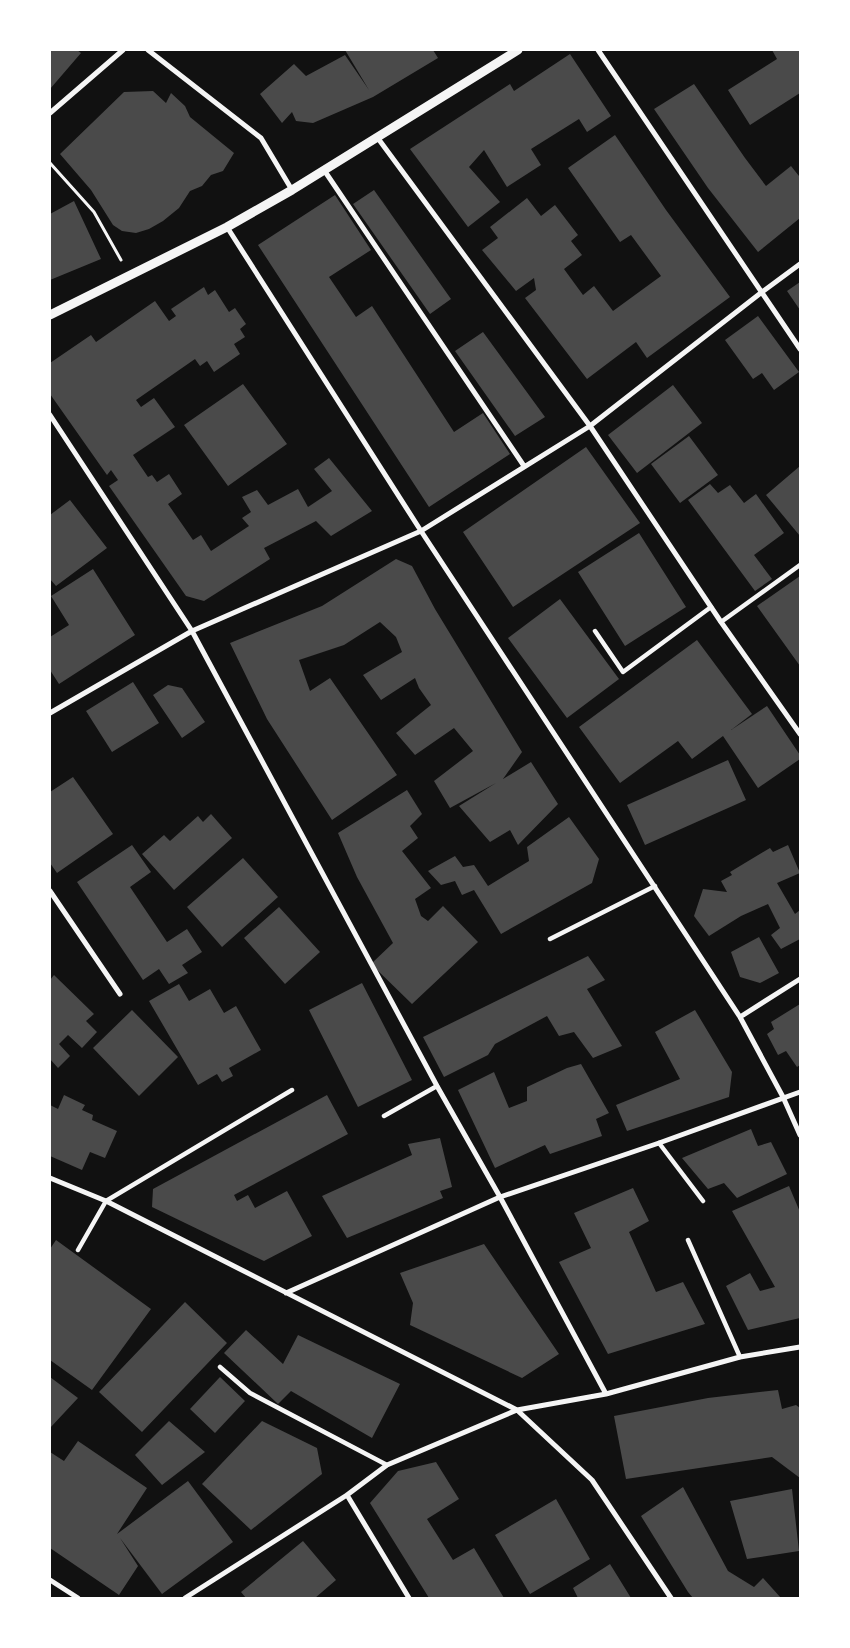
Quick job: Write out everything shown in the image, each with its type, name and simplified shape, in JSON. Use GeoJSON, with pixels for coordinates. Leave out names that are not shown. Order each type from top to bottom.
{"type":"FeatureCollection","features":[{"type":"Feature","properties":{"kind":"street"},"geometry":{"type":"LineString","coordinates":[[50,113],[123,50]]}},
{"type":"Feature","properties":{"kind":"street"},"geometry":{"type":"LineString","coordinates":[[148,50],[261,138],[292,190]]}},
{"type":"Feature","properties":{"kind":"street"},"geometry":{"type":"LineString","coordinates":[[50,316],[227,227],[292,190],[518,50]]}},
{"type":"Feature","properties":{"kind":"street"},"geometry":{"type":"LineString","coordinates":[[598,50],[800,349]]}},
{"type":"Feature","properties":{"kind":"street"},"geometry":{"type":"LineString","coordinates":[[377,136],[590,426],[721,622],[800,734]]}},
{"type":"Feature","properties":{"kind":"street"},"geometry":{"type":"LineString","coordinates":[[324,170],[524,466]]}},
{"type":"Feature","properties":{"kind":"street"},"geometry":{"type":"LineString","coordinates":[[227,227],[421,531],[740,1018],[783,1097],[800,1135]]}},
{"type":"Feature","properties":{"kind":"street"},"geometry":{"type":"LineString","coordinates":[[50,713],[192,632],[421,531],[590,426],[800,264]]}},
{"type":"Feature","properties":{"kind":"street"},"geometry":{"type":"LineString","coordinates":[[50,415],[192,632],[606,1394]]}},
{"type":"Feature","properties":{"kind":"street"},"geometry":{"type":"LineString","coordinates":[[721,622],[800,565]]}},
{"type":"Feature","properties":{"kind":"street"},"geometry":{"type":"LineString","coordinates":[[595,631],[623,672],[711,607]]}},
{"type":"Feature","properties":{"kind":"street"},"geometry":{"type":"LineString","coordinates":[[550,939],[654,886]]}},
{"type":"Feature","properties":{"kind":"street"},"geometry":{"type":"LineString","coordinates":[[50,891],[120,994]]}},
{"type":"Feature","properties":{"kind":"street"},"geometry":{"type":"LineString","coordinates":[[740,1018],[800,978]]}},
{"type":"Feature","properties":{"kind":"street"},"geometry":{"type":"LineString","coordinates":[[384,1116],[437,1086]]}},
{"type":"Feature","properties":{"kind":"street"},"geometry":{"type":"LineString","coordinates":[[78,1250],[106,1201],[292,1090]]}},
{"type":"Feature","properties":{"kind":"street"},"geometry":{"type":"LineString","coordinates":[[286,1293],[500,1197],[659,1143],[800,1092]]}},
{"type":"Feature","properties":{"kind":"street"},"geometry":{"type":"LineString","coordinates":[[659,1143],[703,1200]]}},
{"type":"Feature","properties":{"kind":"street"},"geometry":{"type":"LineString","coordinates":[[50,1178],[106,1201],[517,1410],[592,1480],[671,1598]]}},
{"type":"Feature","properties":{"kind":"street"},"geometry":{"type":"LineString","coordinates":[[688,1240],[740,1357]]}},
{"type":"Feature","properties":{"kind":"street"},"geometry":{"type":"LineString","coordinates":[[185,1598],[347,1495],[387,1466],[517,1410],[606,1394],[740,1357],[800,1347]]}},
{"type":"Feature","properties":{"kind":"street"},"geometry":{"type":"LineString","coordinates":[[220,1366],[250,1393],[387,1466]]}},
{"type":"Feature","properties":{"kind":"street"},"geometry":{"type":"LineString","coordinates":[[347,1495],[409,1598]]}},
{"type":"Feature","properties":{"kind":"street"},"geometry":{"type":"LineString","coordinates":[[50,1580],[78,1598]]}},
{"type":"Feature","properties":{"kind":"path"},"geometry":{"type":"LineString","coordinates":[[50,162],[94,212],[130,275]]}},
{"type":"Feature","properties":{"kind":"building"},"geometry":{"type":"Polygon","coordinates":[[[50,50],[77,50],[81,53],[50,89],[50,50]]]}},
{"type":"Feature","properties":{"kind":"building"},"geometry":{"type":"Polygon","coordinates":[[[345,50],[433,50],[438,58],[373,97],[313,123],[296,121],[292,112],[282,123],[260,94],[294,64],[306,76],[345,55],[369,90],[345,50]]]}},
{"type":"Feature","properties":{"kind":"building"},"geometry":{"type":"Polygon","coordinates":[[[772,50],[800,50],[800,93],[750,125],[728,90],[777,59],[772,50]]]}},
{"type":"Feature","properties":{"kind":"building"},"geometry":{"type":"Polygon","coordinates":[[[570,54],[611,116],[587,132],[579,119],[531,149],[541,165],[507,187],[484,150],[469,167],[500,202],[468,227],[410,149],[510,84],[514,91],[570,54]]]}},
{"type":"Feature","properties":{"kind":"building"},"geometry":{"type":"Polygon","coordinates":[[[694,84],[766,186],[791,166],[800,175],[800,218],[758,252],[708,188],[654,109],[694,84]]]}},
{"type":"Feature","properties":{"kind":"building"},"geometry":{"type":"Polygon","coordinates":[[[153,91],[166,103],[171,93],[185,106],[190,117],[234,153],[223,171],[211,175],[202,186],[190,191],[179,208],[163,221],[149,229],[136,233],[122,231],[113,225],[91,190],[60,154],[124,92],[153,91]]]}},
{"type":"Feature","properties":{"kind":"building"},"geometry":{"type":"Polygon","coordinates":[[[615,135],[666,210],[730,297],[647,358],[636,342],[587,379],[525,298],[536,290],[534,278],[516,291],[482,250],[498,238],[490,227],[527,198],[541,216],[555,205],[578,235],[571,241],[582,255],[564,269],[583,295],[594,286],[613,311],[661,276],[631,235],[620,242],[568,168],[615,135]]]}},
{"type":"Feature","properties":{"kind":"building"},"geometry":{"type":"Polygon","coordinates":[[[374,190],[451,299],[430,314],[353,204],[374,190]]]}},
{"type":"Feature","properties":{"kind":"building"},"geometry":{"type":"Polygon","coordinates":[[[335,195],[371,250],[329,277],[356,317],[372,306],[454,432],[483,413],[510,454],[429,507],[258,245],[335,195]]]}},
{"type":"Feature","properties":{"kind":"building"},"geometry":{"type":"Polygon","coordinates":[[[74,201],[101,259],[50,280],[50,214],[74,201]]]}},
{"type":"Feature","properties":{"kind":"building"},"geometry":{"type":"Polygon","coordinates":[[[800,282],[800,310],[787,291],[800,282]]]}},
{"type":"Feature","properties":{"kind":"building"},"geometry":{"type":"Polygon","coordinates":[[[204,287],[208,295],[215,290],[229,312],[235,308],[246,324],[240,329],[245,337],[234,344],[240,354],[214,372],[207,361],[200,366],[195,359],[136,400],[141,407],[154,398],[175,427],[133,455],[148,477],[152,475],[157,482],[169,474],[182,494],[168,504],[193,540],[201,535],[211,551],[249,526],[242,518],[251,512],[242,497],[257,490],[268,505],[298,489],[308,507],[332,491],[314,469],[329,458],[372,511],[331,536],[316,521],[264,548],[270,559],[204,601],[186,596],[109,486],[118,480],[111,470],[107,475],[50,394],[50,363],[91,335],[96,342],[155,301],[169,321],[176,316],[171,309],[204,287]]]}},
{"type":"Feature","properties":{"kind":"building"},"geometry":{"type":"Polygon","coordinates":[[[758,316],[799,372],[774,390],[762,373],[753,379],[725,340],[758,316]]]}},
{"type":"Feature","properties":{"kind":"building"},"geometry":{"type":"Polygon","coordinates":[[[483,332],[545,417],[515,436],[455,351],[483,332]]]}},
{"type":"Feature","properties":{"kind":"building"},"geometry":{"type":"Polygon","coordinates":[[[243,384],[287,444],[228,486],[184,425],[243,384]]]}},
{"type":"Feature","properties":{"kind":"building"},"geometry":{"type":"Polygon","coordinates":[[[673,385],[702,423],[637,473],[608,435],[673,385]]]}},
{"type":"Feature","properties":{"kind":"building"},"geometry":{"type":"Polygon","coordinates":[[[689,436],[718,475],[680,503],[651,464],[689,436]]]}},
{"type":"Feature","properties":{"kind":"building"},"geometry":{"type":"Polygon","coordinates":[[[586,447],[640,523],[513,607],[463,532],[586,447]]]}},
{"type":"Feature","properties":{"kind":"building"},"geometry":{"type":"Polygon","coordinates":[[[800,466],[800,536],[766,495],[800,466]]]}},
{"type":"Feature","properties":{"kind":"building"},"geometry":{"type":"Polygon","coordinates":[[[710,484],[718,493],[730,485],[744,503],[756,494],[784,533],[754,555],[772,579],[755,591],[688,500],[710,484]]]}},
{"type":"Feature","properties":{"kind":"building"},"geometry":{"type":"Polygon","coordinates":[[[70,500],[107,548],[56,586],[50,579],[50,515],[70,500]]]}},
{"type":"Feature","properties":{"kind":"building"},"geometry":{"type":"Polygon","coordinates":[[[639,533],[686,607],[625,646],[578,572],[639,533]]]}},
{"type":"Feature","properties":{"kind":"building"},"geometry":{"type":"Polygon","coordinates":[[[396,559],[412,566],[435,609],[522,752],[503,779],[531,762],[558,804],[518,845],[510,830],[490,842],[459,806],[496,783],[450,808],[434,781],[473,751],[454,728],[415,755],[396,733],[431,705],[419,688],[415,678],[381,700],[363,675],[402,652],[396,637],[380,622],[344,645],[299,660],[310,691],[330,678],[397,775],[332,820],[267,719],[230,643],[322,606],[396,559]]]}},
{"type":"Feature","properties":{"kind":"building"},"geometry":{"type":"Polygon","coordinates":[[[93,569],[135,635],[59,684],[50,670],[50,637],[69,625],[51,596],[93,569]]]}},
{"type":"Feature","properties":{"kind":"building"},"geometry":{"type":"Polygon","coordinates":[[[800,576],[800,666],[757,606],[800,576]]]}},
{"type":"Feature","properties":{"kind":"building"},"geometry":{"type":"Polygon","coordinates":[[[560,599],[619,679],[567,718],[508,638],[560,599]]]}},
{"type":"Feature","properties":{"kind":"building"},"geometry":{"type":"Polygon","coordinates":[[[697,640],[752,714],[731,730],[767,706],[800,755],[800,759],[758,788],[723,736],[692,759],[678,741],[620,783],[579,727],[697,640]]]}},
{"type":"Feature","properties":{"kind":"building"},"geometry":{"type":"Polygon","coordinates":[[[133,682],[159,723],[112,752],[86,711],[133,682]]]}},
{"type":"Feature","properties":{"kind":"building"},"geometry":{"type":"Polygon","coordinates":[[[168,685],[182,688],[205,722],[182,738],[153,695],[168,685]]]}},
{"type":"Feature","properties":{"kind":"building"},"geometry":{"type":"Polygon","coordinates":[[[728,760],[746,800],[645,845],[627,805],[728,760]]]}},
{"type":"Feature","properties":{"kind":"building"},"geometry":{"type":"Polygon","coordinates":[[[73,777],[113,834],[57,873],[50,863],[50,792],[73,777]]]}},
{"type":"Feature","properties":{"kind":"building"},"geometry":{"type":"Polygon","coordinates":[[[407,790],[422,814],[410,826],[418,838],[402,851],[431,888],[415,899],[421,916],[428,921],[443,906],[478,942],[412,1004],[371,964],[393,943],[357,877],[338,833],[407,790]]]}},
{"type":"Feature","properties":{"kind":"building"},"geometry":{"type":"Polygon","coordinates":[[[211,814],[232,838],[174,890],[142,854],[164,835],[170,841],[198,816],[203,822],[211,814]]]}},
{"type":"Feature","properties":{"kind":"building"},"geometry":{"type":"Polygon","coordinates":[[[569,817],[599,859],[592,883],[501,934],[474,890],[462,895],[455,881],[441,885],[428,871],[455,856],[463,867],[474,865],[488,886],[529,861],[527,847],[569,817]]]}},
{"type":"Feature","properties":{"kind":"building"},"geometry":{"type":"Polygon","coordinates":[[[132,845],[151,872],[130,887],[167,942],[187,929],[202,952],[182,965],[188,973],[169,984],[159,969],[143,980],[77,882],[132,845]]]}},
{"type":"Feature","properties":{"kind":"building"},"geometry":{"type":"Polygon","coordinates":[[[788,845],[800,873],[777,883],[795,914],[800,910],[800,939],[781,949],[771,935],[780,928],[768,904],[741,916],[709,936],[694,916],[703,889],[727,892],[721,881],[732,875],[730,872],[770,848],[773,852],[788,845]]]}},
{"type":"Feature","properties":{"kind":"building"},"geometry":{"type":"Polygon","coordinates":[[[243,858],[278,897],[222,947],[187,907],[243,858]]]}},
{"type":"Feature","properties":{"kind":"building"},"geometry":{"type":"Polygon","coordinates":[[[279,907],[320,952],[285,984],[244,938],[279,907]]]}},
{"type":"Feature","properties":{"kind":"building"},"geometry":{"type":"Polygon","coordinates":[[[759,937],[779,973],[760,983],[740,977],[731,952],[759,937]]]}},
{"type":"Feature","properties":{"kind":"building"},"geometry":{"type":"Polygon","coordinates":[[[588,956],[605,980],[587,989],[622,1046],[593,1058],[574,1032],[559,1036],[547,1016],[495,1044],[488,1055],[444,1077],[423,1037],[588,956]]]}},
{"type":"Feature","properties":{"kind":"building"},"geometry":{"type":"Polygon","coordinates":[[[54,975],[94,1014],[86,1021],[97,1032],[82,1048],[68,1035],[59,1044],[70,1056],[58,1068],[50,1059],[50,980],[54,975]]]}},
{"type":"Feature","properties":{"kind":"building"},"geometry":{"type":"Polygon","coordinates":[[[362,983],[412,1080],[358,1107],[309,1010],[362,983]]]}},
{"type":"Feature","properties":{"kind":"building"},"geometry":{"type":"Polygon","coordinates":[[[179,984],[189,1001],[210,989],[224,1013],[236,1006],[261,1050],[229,1068],[233,1076],[222,1082],[217,1074],[198,1085],[149,1001],[179,984]]]}},
{"type":"Feature","properties":{"kind":"building"},"geometry":{"type":"Polygon","coordinates":[[[800,1004],[800,1065],[797,1067],[786,1051],[778,1055],[767,1034],[774,1029],[771,1022],[800,1004]]]}},
{"type":"Feature","properties":{"kind":"building"},"geometry":{"type":"Polygon","coordinates":[[[132,1010],[178,1057],[139,1096],[93,1048],[132,1010]]]}},
{"type":"Feature","properties":{"kind":"building"},"geometry":{"type":"Polygon","coordinates":[[[695,1010],[732,1072],[729,1097],[627,1131],[616,1105],[680,1079],[655,1032],[695,1010]]]}},
{"type":"Feature","properties":{"kind":"building"},"geometry":{"type":"Polygon","coordinates":[[[581,1064],[609,1113],[596,1119],[602,1136],[550,1154],[545,1145],[495,1168],[458,1090],[494,1072],[509,1108],[527,1101],[527,1087],[567,1068],[581,1064]]]}},
{"type":"Feature","properties":{"kind":"building"},"geometry":{"type":"Polygon","coordinates":[[[64,1095],[85,1105],[82,1110],[93,1115],[92,1120],[117,1131],[105,1158],[90,1152],[82,1170],[50,1156],[50,1105],[58,1109],[64,1095]]]}},
{"type":"Feature","properties":{"kind":"building"},"geometry":{"type":"Polygon","coordinates":[[[327,1095],[348,1134],[234,1195],[237,1201],[248,1195],[255,1208],[287,1191],[312,1236],[264,1261],[152,1207],[153,1189],[327,1095]]]}},
{"type":"Feature","properties":{"kind":"building"},"geometry":{"type":"Polygon","coordinates":[[[751,1129],[758,1146],[771,1142],[787,1174],[737,1198],[724,1183],[708,1189],[682,1158],[751,1129]]]}},
{"type":"Feature","properties":{"kind":"building"},"geometry":{"type":"Polygon","coordinates":[[[440,1138],[452,1187],[440,1191],[443,1198],[347,1238],[322,1196],[412,1155],[408,1144],[440,1138]]]}},
{"type":"Feature","properties":{"kind":"building"},"geometry":{"type":"Polygon","coordinates":[[[789,1186],[800,1212],[800,1318],[748,1330],[726,1286],[750,1273],[760,1291],[775,1287],[732,1211],[789,1186]]]}},
{"type":"Feature","properties":{"kind":"building"},"geometry":{"type":"Polygon","coordinates":[[[633,1188],[649,1221],[629,1232],[656,1292],[683,1282],[705,1324],[608,1354],[559,1262],[591,1248],[574,1213],[633,1188]]]}},
{"type":"Feature","properties":{"kind":"building"},"geometry":{"type":"Polygon","coordinates":[[[56,1240],[151,1309],[92,1390],[50,1360],[50,1249],[56,1240]]]}},
{"type":"Feature","properties":{"kind":"building"},"geometry":{"type":"Polygon","coordinates":[[[484,1244],[559,1354],[522,1378],[410,1325],[413,1303],[400,1273],[484,1244]]]}},
{"type":"Feature","properties":{"kind":"building"},"geometry":{"type":"Polygon","coordinates":[[[185,1302],[227,1343],[142,1432],[99,1392],[185,1302]]]}},
{"type":"Feature","properties":{"kind":"building"},"geometry":{"type":"Polygon","coordinates":[[[246,1330],[283,1364],[298,1335],[400,1384],[372,1438],[291,1391],[278,1404],[224,1353],[246,1330]]]}},
{"type":"Feature","properties":{"kind":"building"},"geometry":{"type":"Polygon","coordinates":[[[50,1377],[78,1398],[50,1428],[50,1377]]]}},
{"type":"Feature","properties":{"kind":"building"},"geometry":{"type":"Polygon","coordinates":[[[220,1377],[245,1401],[215,1433],[190,1409],[220,1377]]]}},
{"type":"Feature","properties":{"kind":"building"},"geometry":{"type":"Polygon","coordinates":[[[778,1390],[782,1409],[796,1405],[800,1408],[800,1478],[772,1457],[626,1479],[614,1416],[708,1398],[778,1390]]]}},
{"type":"Feature","properties":{"kind":"building"},"geometry":{"type":"Polygon","coordinates":[[[169,1421],[205,1452],[162,1485],[135,1455],[169,1421]]]}},
{"type":"Feature","properties":{"kind":"building"},"geometry":{"type":"Polygon","coordinates":[[[262,1421],[317,1448],[322,1474],[251,1530],[202,1484],[262,1421]]]}},
{"type":"Feature","properties":{"kind":"building"},"geometry":{"type":"Polygon","coordinates":[[[78,1441],[147,1488],[117,1534],[188,1481],[233,1542],[162,1594],[120,1538],[138,1566],[119,1595],[50,1548],[50,1452],[64,1461],[78,1441]]]}},
{"type":"Feature","properties":{"kind":"building"},"geometry":{"type":"Polygon","coordinates":[[[436,1462],[459,1499],[427,1519],[453,1560],[474,1548],[504,1598],[429,1598],[370,1503],[398,1471],[436,1462]]]}},
{"type":"Feature","properties":{"kind":"building"},"geometry":{"type":"Polygon","coordinates":[[[683,1487],[728,1571],[754,1587],[763,1578],[781,1598],[693,1598],[641,1516],[683,1487]]]}},
{"type":"Feature","properties":{"kind":"building"},"geometry":{"type":"Polygon","coordinates":[[[792,1489],[799,1551],[747,1559],[730,1501],[792,1489]]]}},
{"type":"Feature","properties":{"kind":"building"},"geometry":{"type":"Polygon","coordinates":[[[556,1499],[590,1559],[530,1594],[495,1535],[556,1499]]]}},
{"type":"Feature","properties":{"kind":"building"},"geometry":{"type":"Polygon","coordinates":[[[303,1541],[336,1580],[315,1598],[246,1598],[241,1592],[303,1541]]]}},
{"type":"Feature","properties":{"kind":"building"},"geometry":{"type":"Polygon","coordinates":[[[610,1564],[631,1598],[578,1598],[573,1588],[610,1564]]]}}]}
